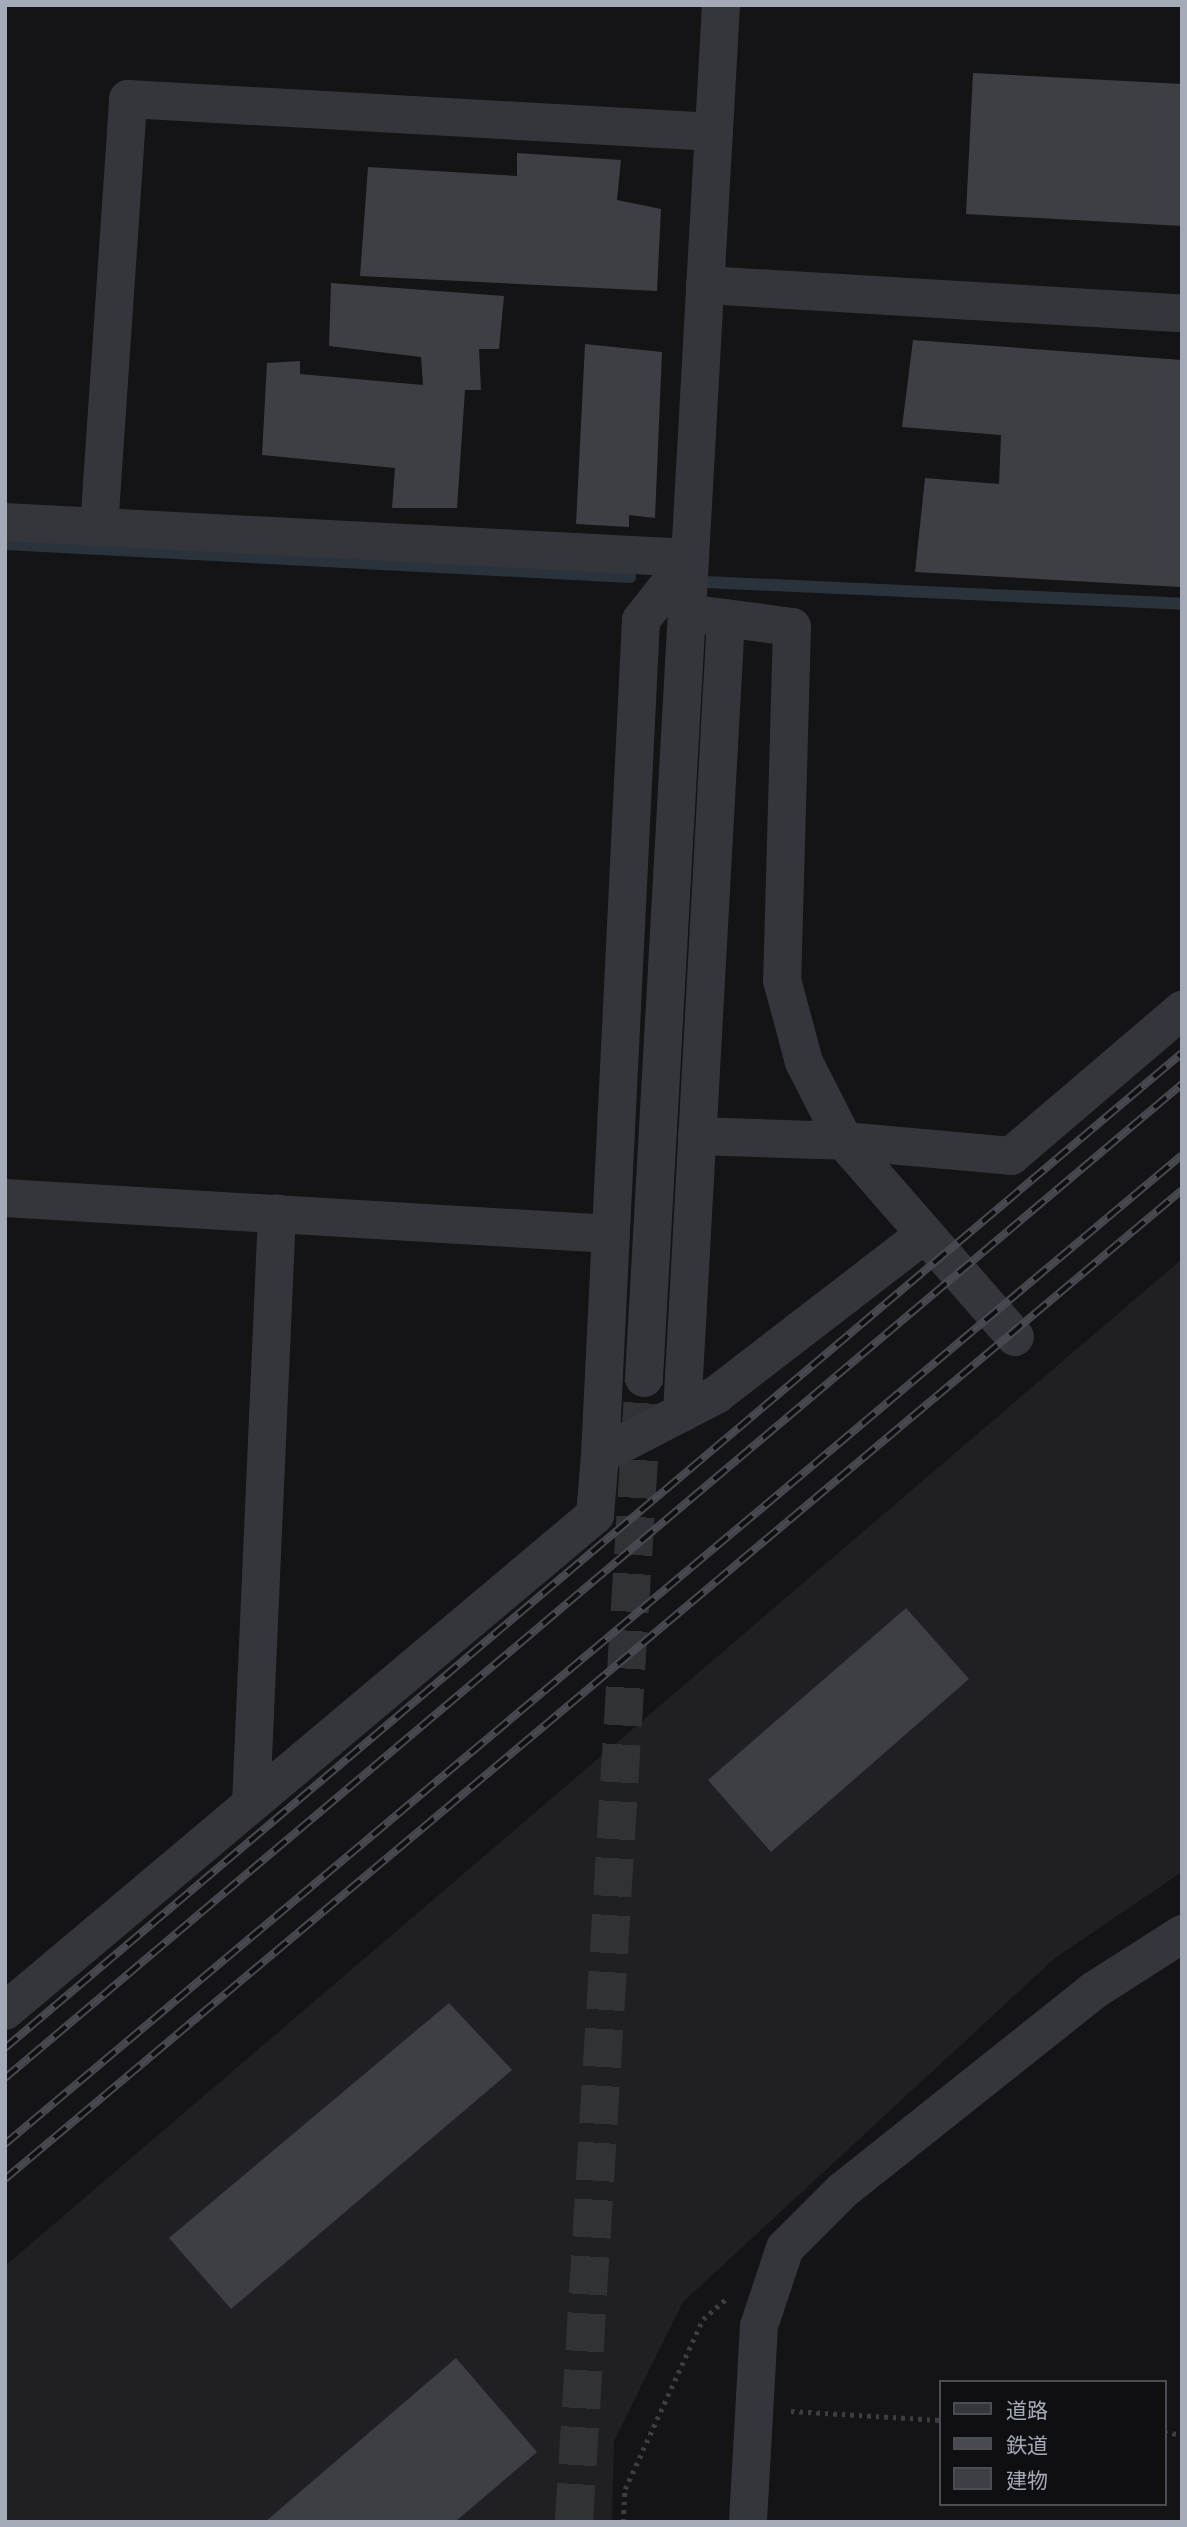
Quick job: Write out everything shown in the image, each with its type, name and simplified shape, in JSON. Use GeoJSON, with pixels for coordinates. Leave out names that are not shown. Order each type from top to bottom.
{"type":"FeatureCollection","features":[{"type":"Feature","properties":{"kind":"street"},"geometry":{"type":"LineString","coordinates":[[644,1378],[721,5]]}},
{"type":"Feature","properties":{"kind":"street"},"geometry":{"type":"LineString","coordinates":[[99,528],[128,99],[714,132]]}},
{"type":"Feature","properties":{"kind":"street"},"geometry":{"type":"LineString","coordinates":[[705,285],[1182,313]]}},
{"type":"Feature","properties":{"kind":"street"},"geometry":{"type":"LineString","coordinates":[[5,522],[690,558]]}},
{"type":"Feature","properties":{"kind":"street"},"geometry":{"type":"LineString","coordinates":[[5,2011],[595,1515],[641,620],[690,558]]}},
{"type":"Feature","properties":{"kind":"street"},"geometry":{"type":"LineString","coordinates":[[687,613],[792,626],[782,980],[804,1062],[844,1141],[923,1235],[1015,1337]]}},
{"type":"Feature","properties":{"kind":"street"},"geometry":{"type":"LineString","coordinates":[[682,1413],[726,618]]}},
{"type":"Feature","properties":{"kind":"street"},"geometry":{"type":"LineString","coordinates":[[697,1136],[844,1141],[1011,1156],[1182,1010]]}},
{"type":"Feature","properties":{"kind":"street"},"geometry":{"type":"LineString","coordinates":[[5,1198],[611,1234]]}},
{"type":"Feature","properties":{"kind":"street"},"geometry":{"type":"LineString","coordinates":[[251,1804],[277,1214]]}},
{"type":"Feature","properties":{"kind":"street"},"geometry":{"type":"LineString","coordinates":[[600,1455],[716,1395],[923,1235]]}},
{"type":"Feature","properties":{"kind":"street"},"geometry":{"type":"LineString","coordinates":[[748,2522],[759,2326],[785,2248],[842,2191],[1082,2000],[1182,1934]]}},
{"type":"Feature","properties":{"kind":"path"},"geometry":{"type":"LineString","coordinates":[[623,2522],[625,2489],[703,2319],[734,2292]]}},
{"type":"Feature","properties":{"kind":"path"},"geometry":{"type":"LineString","coordinates":[[756,2409],[939,2420]]}},
{"type":"Feature","properties":{"kind":"shaded area"},"geometry":{"type":"Polygon","coordinates":[[[1182,1259],[1182,1872],[1055,1958],[683,2302],[614,2441],[612,2522],[5,2522],[5,2266],[1182,1259]]]}},
{"type":"Feature","properties":{"kind":"building"},"geometry":{"type":"Polygon","coordinates":[[[973,73],[1182,84],[1182,226],[966,214],[973,73]]]}},
{"type":"Feature","properties":{"kind":"building"},"geometry":{"type":"Polygon","coordinates":[[[517,153],[621,160],[617,200],[661,209],[657,291],[360,276],[368,167],[517,176],[517,153]]]}},
{"type":"Feature","properties":{"kind":"building"},"geometry":{"type":"Polygon","coordinates":[[[331,283],[504,296],[499,349],[479,349],[481,390],[465,390],[457,508],[392,508],[395,468],[262,455],[267,363],[300,361],[300,374],[423,385],[421,357],[329,346],[331,283]]]}},
{"type":"Feature","properties":{"kind":"building"},"geometry":{"type":"Polygon","coordinates":[[[913,340],[1182,360],[1180,587],[915,572],[925,478],[999,484],[1001,435],[902,427],[913,340]]]}},
{"type":"Feature","properties":{"kind":"building"},"geometry":{"type":"Polygon","coordinates":[[[585,344],[662,352],[655,518],[629,515],[629,527],[576,524],[585,344]]]}},
{"type":"Feature","properties":{"kind":"building"},"geometry":{"type":"Polygon","coordinates":[[[906,1608],[969,1679],[771,1852],[708,1780],[906,1608]]]}},
{"type":"Feature","properties":{"kind":"building"},"geometry":{"type":"Polygon","coordinates":[[[449,2003],[512,2070],[231,2309],[169,2238],[449,2003]]]}},
{"type":"Feature","properties":{"kind":"building"},"geometry":{"type":"Polygon","coordinates":[[[456,2358],[537,2452],[455,2522],[265,2522],[456,2358]]]}},
{"type":"Feature","properties":{"kind":"waterway"},"geometry":{"type":"LineString","coordinates":[[5,544],[630,577]]}},
{"type":"Feature","properties":{"kind":"waterway"},"geometry":{"type":"LineString","coordinates":[[705,582],[1182,604]]}},
{"type":"Feature","properties":{"kind":"tunnel"},"geometry":{"type":"LineString","coordinates":[[574,2522],[644,1378]]}},
{"type":"Feature","properties":{"kind":"railway"},"geometry":{"type":"LineString","coordinates":[[5,2048],[1182,1053]]}},
{"type":"Feature","properties":{"kind":"railway"},"geometry":{"type":"LineString","coordinates":[[5,2078],[1182,1084]]}},
{"type":"Feature","properties":{"kind":"railway"},"geometry":{"type":"LineString","coordinates":[[5,2144],[1182,1155]]}},
{"type":"Feature","properties":{"kind":"railway"},"geometry":{"type":"LineString","coordinates":[[5,2179],[1182,1190]]}}]}
